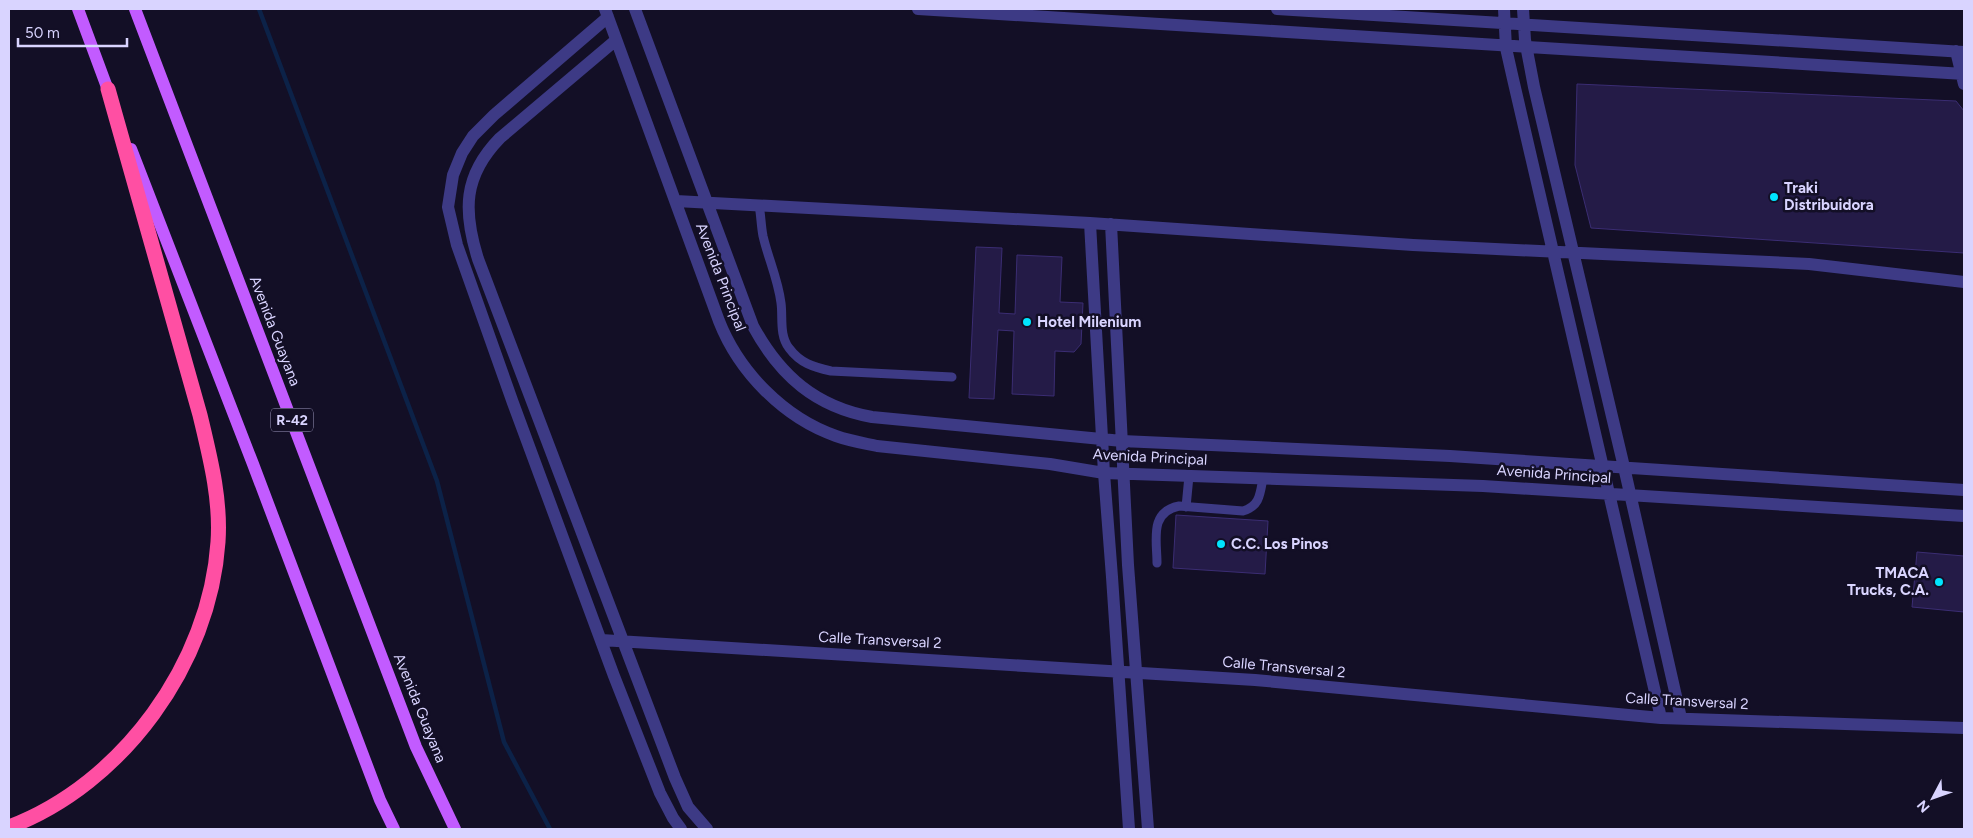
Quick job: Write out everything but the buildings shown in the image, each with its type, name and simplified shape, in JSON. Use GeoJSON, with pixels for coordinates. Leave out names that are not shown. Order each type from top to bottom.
{"type":"FeatureCollection","features":[{"type":"Feature","properties":{"kind":"highway"},"geometry":{"type":"LineString","coordinates":[[9,827],[42,811],[72,793],[102,769],[145,724],[179,673],[193,644],[213,581],[218,542],[218,507],[211,462],[200,415],[108,88]]}},
{"type":"Feature","properties":{"kind":"main road"},"geometry":{"type":"LineString","coordinates":[[78,9],[380,800],[394,829]]}},
{"type":"Feature","properties":{"kind":"main road","name":"Avenida Guayana"},"geometry":{"type":"LineString","coordinates":[[135,9],[416,747],[455,829]]}},
{"type":"Feature","properties":{"kind":"street","name":"Avenida Principal"},"geometry":{"type":"LineString","coordinates":[[635,9],[746,310],[762,344],[794,381],[822,401],[838,409],[872,417],[1122,441],[1450,456],[1964,490]]}},
{"type":"Feature","properties":{"kind":"street"},"geometry":{"type":"LineString","coordinates":[[918,9],[1083,14],[1963,77],[1960,51],[1277,9]]}},
{"type":"Feature","properties":{"kind":"street"},"geometry":{"type":"LineString","coordinates":[[1504,9],[1506,44],[1661,718]]}},
{"type":"Feature","properties":{"kind":"street"},"geometry":{"type":"LineString","coordinates":[[1523,9],[1526,45],[1681,718]]}},
{"type":"Feature","properties":{"kind":"street","name":"Avenida Principal"},"geometry":{"type":"LineString","coordinates":[[606,13],[719,321],[731,347],[758,383],[800,418],[835,436],[854,442],[1050,464],[1104,473],[1123,472],[1483,486],[1964,516]]}},
{"type":"Feature","properties":{"kind":"street"},"geometry":{"type":"LineString","coordinates":[[606,13],[473,136],[462,153],[452,175],[448,208],[456,245],[601,640],[660,793],[681,829]]}},
{"type":"Feature","properties":{"kind":"street"},"geometry":{"type":"LineString","coordinates":[[616,40],[491,148],[478,164],[468,197],[470,230],[478,259],[682,796],[692,814],[707,829]]}},
{"type":"Feature","properties":{"kind":"street"},"geometry":{"type":"LineString","coordinates":[[676,201],[1110,224],[1413,245],[1809,264],[1964,282]]}},
{"type":"Feature","properties":{"kind":"street"},"geometry":{"type":"LineString","coordinates":[[1090,223],[1104,473],[1128,829]]}},
{"type":"Feature","properties":{"kind":"street"},"geometry":{"type":"LineString","coordinates":[[1110,224],[1123,472],[1148,829]]}},
{"type":"Feature","properties":{"kind":"street"},"geometry":{"type":"LineString","coordinates":[[1631,592],[1653,592]]}},
{"type":"Feature","properties":{"kind":"street","name":"Calle Transversal 2"},"geometry":{"type":"LineString","coordinates":[[601,640],[1256,680],[1661,718],[1964,728]]}},
{"type":"Feature","properties":{"kind":"lane"},"geometry":{"type":"LineString","coordinates":[[760,205],[763,235],[781,303],[783,335],[788,347],[800,360],[812,367],[831,371],[952,377]]}},
{"type":"Feature","properties":{"kind":"lane"},"geometry":{"type":"LineString","coordinates":[[1186,507],[1189,476]]}},
{"type":"Feature","properties":{"kind":"lane"},"geometry":{"type":"LineString","coordinates":[[1157,563],[1157,522],[1169,508],[1186,507],[1243,511],[1250,509],[1260,497],[1263,478]]}},
{"type":"Feature","properties":{"kind":"waterway"},"geometry":{"type":"LineString","coordinates":[[259,9],[437,481],[504,742],[550,829]]}},
{"type":"Feature","properties":{"kind":"place","name":"Traki Distribuidora"},"geometry":{"type":"Point","coordinates":[1774,197]}},
{"type":"Feature","properties":{"kind":"place","name":"Hotel Milenium"},"geometry":{"type":"Point","coordinates":[1027,322]}},
{"type":"Feature","properties":{"kind":"place","name":"C.C. Los Pinos"},"geometry":{"type":"Point","coordinates":[1221,544]}},
{"type":"Feature","properties":{"kind":"place","name":"TMACA Trucks, C.A."},"geometry":{"type":"Point","coordinates":[1939,582]}}]}
